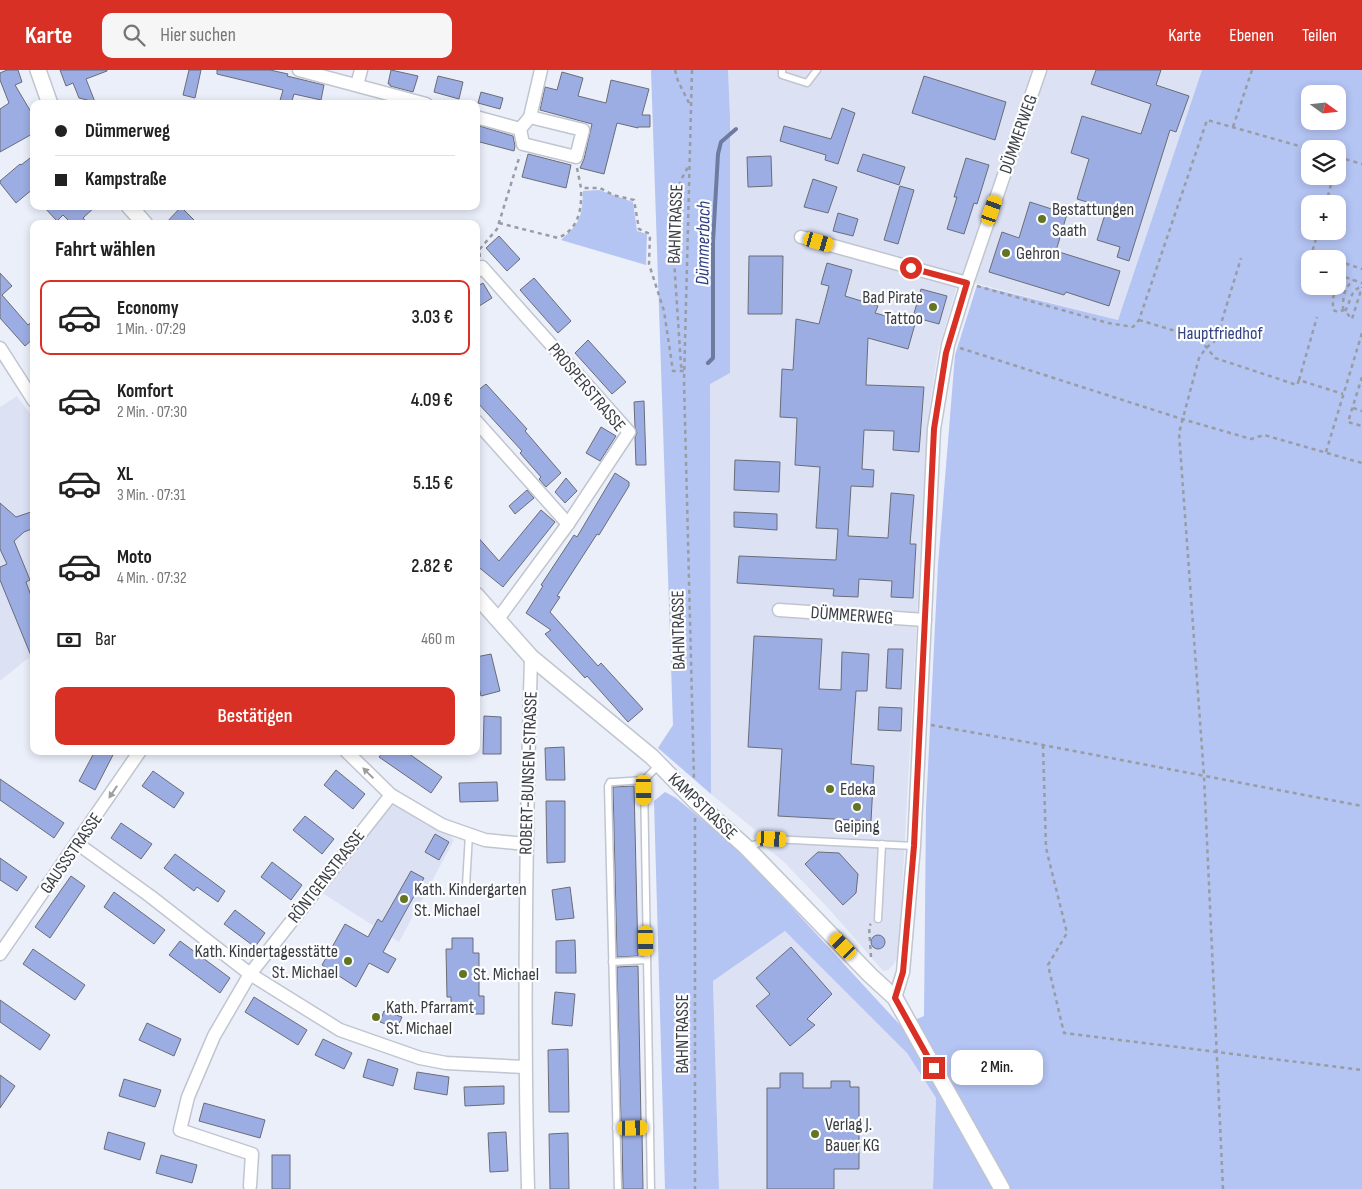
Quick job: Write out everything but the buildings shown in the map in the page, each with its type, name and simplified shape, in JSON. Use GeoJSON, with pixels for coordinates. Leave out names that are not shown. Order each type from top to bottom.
{"type":"FeatureCollection","features":[{"type":"Feature","properties":{"kind":"street"},"geometry":{"type":"LineString","coordinates":[[38,70],[49,100]]}},
{"type":"Feature","properties":{"kind":"street"},"geometry":{"type":"LineString","coordinates":[[299,70],[411,100]]}},
{"type":"Feature","properties":{"kind":"street"},"geometry":{"type":"LineString","coordinates":[[357,85],[361,70]]}},
{"type":"Feature","properties":{"kind":"street"},"geometry":{"type":"LineString","coordinates":[[530,116],[583,130],[576,157],[523,144],[520,129],[530,116],[542,70]]}},
{"type":"Feature","properties":{"kind":"street","name":"DÜMMERWEG"},"geometry":{"type":"LineString","coordinates":[[895,998],[903,972],[914,846],[934,429],[948,345],[967,283],[1040,70]]}},
{"type":"Feature","properties":{"kind":"street"},"geometry":{"type":"LineString","coordinates":[[480,118],[520,129]]}},
{"type":"Feature","properties":{"kind":"street"},"geometry":{"type":"LineString","coordinates":[[133,210],[141,220]]}},
{"type":"Feature","properties":{"kind":"street"},"geometry":{"type":"LineString","coordinates":[[801,237],[967,283]]}},
{"type":"Feature","properties":{"kind":"street","name":"PROSPERSTRASSE"},"geometry":{"type":"LineString","coordinates":[[480,270],[629,432],[568,524],[498,619]]}},
{"type":"Feature","properties":{"kind":"street"},"geometry":{"type":"LineString","coordinates":[[0,348],[30,395]]}},
{"type":"Feature","properties":{"kind":"street"},"geometry":{"type":"LineString","coordinates":[[480,425],[568,524]]}},
{"type":"Feature","properties":{"kind":"street","name":"KAMPSTRASSE"},"geometry":{"type":"LineString","coordinates":[[480,599],[531,657],[660,764],[695,801],[746,847],[870,975],[895,998],[1002,1189]]}},
{"type":"Feature","properties":{"kind":"street","name":"DÜMMERWEG"},"geometry":{"type":"LineString","coordinates":[[779,610],[925,620]]}},
{"type":"Feature","properties":{"kind":"street","name":"ROBERT-BUNSEN-STRASSE"},"geometry":{"type":"LineString","coordinates":[[528,1189],[525,1068],[526,844],[531,657]]}},
{"type":"Feature","properties":{"kind":"street","name":"GAUSSSTRASSE"},"geometry":{"type":"LineString","coordinates":[[0,954],[78,844],[137,755]]}},
{"type":"Feature","properties":{"kind":"street"},"geometry":{"type":"LineString","coordinates":[[350,755],[391,794],[442,825],[485,840],[526,844]]}},
{"type":"Feature","properties":{"kind":"street","name":"RÖNTGENSTRASSE"},"geometry":{"type":"LineString","coordinates":[[250,1186],[252,1154],[180,1130],[188,1097],[214,1036],[250,974],[391,794]]}},
{"type":"Feature","properties":{"kind":"street"},"geometry":{"type":"LineString","coordinates":[[78,844],[150,896],[250,974],[340,1030],[420,1058],[446,1063],[525,1068]]}},
{"type":"Feature","properties":{"kind":"lane"},"geometry":{"type":"LineString","coordinates":[[782,70],[782,75],[807,83],[817,70]]}},
{"type":"Feature","properties":{"kind":"lane"},"geometry":{"type":"LineString","coordinates":[[618,1189],[608,786],[610,782],[644,780],[660,764]]}},
{"type":"Feature","properties":{"kind":"lane"},"geometry":{"type":"LineString","coordinates":[[644,780],[650,1189]]}},
{"type":"Feature","properties":{"kind":"lane"},"geometry":{"type":"LineString","coordinates":[[466,886],[469,834]]}},
{"type":"Feature","properties":{"kind":"lane"},"geometry":{"type":"LineString","coordinates":[[746,847],[772,839],[914,846]]}},
{"type":"Feature","properties":{"kind":"lane"},"geometry":{"type":"LineString","coordinates":[[878,919],[882,844]]}},
{"type":"Feature","properties":{"kind":"lane"},"geometry":{"type":"LineString","coordinates":[[612,962],[647,960]]}},
{"type":"Feature","properties":{"kind":"lane"},"geometry":{"type":"LineString","coordinates":[[616,1128],[650,1127]]}},
{"type":"Feature","properties":{"kind":"path"},"geometry":{"type":"LineString","coordinates":[[675,70],[678,82],[691,107]]}},
{"type":"Feature","properties":{"kind":"path","name":"BAHNTRASSE"},"geometry":{"type":"LineString","coordinates":[[692,70],[684,371],[695,801],[695,1189]]}},
{"type":"Feature","properties":{"kind":"path"},"geometry":{"type":"LineString","coordinates":[[1232,127],[1252,70]]}},
{"type":"Feature","properties":{"kind":"path"},"geometry":{"type":"LineString","coordinates":[[967,283],[1108,323],[1133,326],[1139,320],[1207,120],[1301,146]]}},
{"type":"Feature","properties":{"kind":"path"},"geometry":{"type":"LineString","coordinates":[[480,249],[497,229],[523,144]]}},
{"type":"Feature","properties":{"kind":"path"},"geometry":{"type":"LineString","coordinates":[[499,223],[558,238],[564,235],[575,225],[582,208],[576,157]]}},
{"type":"Feature","properties":{"kind":"path"},"geometry":{"type":"LineString","coordinates":[[1346,159],[1362,164]]}},
{"type":"Feature","properties":{"kind":"path"},"geometry":{"type":"LineString","coordinates":[[581,188],[600,188],[634,200],[638,229],[650,234],[649,264],[664,311],[672,372],[684,371],[681,366],[672,214],[681,180],[690,165]]}},
{"type":"Feature","properties":{"kind":"path"},"geometry":{"type":"LineString","coordinates":[[1224,1189],[1204,776],[1179,433],[1199,358],[1206,348],[1216,340],[1241,258]]}},
{"type":"Feature","properties":{"kind":"path"},"geometry":{"type":"LineString","coordinates":[[1346,264],[1362,269]]}},
{"type":"Feature","properties":{"kind":"path"},"geometry":{"type":"LineString","coordinates":[[1346,277],[1362,285]]}},
{"type":"Feature","properties":{"kind":"path"},"geometry":{"type":"LineString","coordinates":[[1346,287],[1354,280]]}},
{"type":"Feature","properties":{"kind":"path"},"geometry":{"type":"LineString","coordinates":[[1344,311],[1354,290],[1362,285]]}},
{"type":"Feature","properties":{"kind":"path"},"geometry":{"type":"LineString","coordinates":[[1343,295],[1344,311],[1352,319],[1362,285]]}},
{"type":"Feature","properties":{"kind":"path"},"geometry":{"type":"LineString","coordinates":[[1334,295],[1333,308],[1335,312],[1344,311]]}},
{"type":"Feature","properties":{"kind":"path"},"geometry":{"type":"LineString","coordinates":[[1139,320],[1199,338],[1215,358],[1298,385],[1317,318]]}},
{"type":"Feature","properties":{"kind":"path"},"geometry":{"type":"LineString","coordinates":[[1326,452],[1362,333]]}},
{"type":"Feature","properties":{"kind":"path"},"geometry":{"type":"LineString","coordinates":[[948,345],[1251,439],[1264,435],[1362,464]]}},
{"type":"Feature","properties":{"kind":"path"},"geometry":{"type":"LineString","coordinates":[[1362,378],[1348,422],[1362,426]]}},
{"type":"Feature","properties":{"kind":"path"},"geometry":{"type":"LineString","coordinates":[[1299,380],[1344,394]]}},
{"type":"Feature","properties":{"kind":"path"},"geometry":{"type":"LineString","coordinates":[[1357,393],[1362,394]]}},
{"type":"Feature","properties":{"kind":"path"},"geometry":{"type":"LineString","coordinates":[[1353,408],[1362,410]]}},
{"type":"Feature","properties":{"kind":"path"},"geometry":{"type":"LineString","coordinates":[[920,724],[1044,745],[1362,806]]}},
{"type":"Feature","properties":{"kind":"path"},"geometry":{"type":"LineString","coordinates":[[1044,745],[1046,848],[1067,933],[1048,965],[1064,1033],[1362,1070]]}},
{"type":"Feature","properties":{"kind":"path"},"geometry":{"type":"LineString","coordinates":[[870,975],[868,926],[878,919]]}},
{"type":"Feature","properties":{"kind":"shaded area"},"geometry":{"type":"Polygon","coordinates":[[[728,70],[1202,70],[1118,320],[959,279],[938,351],[930,404],[900,931],[898,955],[894,964],[888,970],[883,971],[829,909],[784,862],[753,837],[755,830],[711,794],[710,383],[730,373],[730,117],[728,70]]]}},
{"type":"Feature","properties":{"kind":"shaded area"},"geometry":{"type":"Polygon","coordinates":[[[17,396],[30,414],[30,658],[0,681],[0,407],[17,396]]]}},
{"type":"Feature","properties":{"kind":"shaded area"},"geometry":{"type":"Polygon","coordinates":[[[391,795],[442,825],[454,840],[399,942],[316,889],[391,795]]]}},
{"type":"Feature","properties":{"kind":"shaded area"},"geometry":{"type":"Polygon","coordinates":[[[785,931],[907,1053],[936,1098],[933,1189],[719,1189],[713,981],[785,931]]]}},
{"type":"Feature","properties":{"kind":"green space"},"geometry":{"type":"Polygon","coordinates":[[[651,70],[728,70],[730,117],[730,373],[710,384],[711,794],[658,748],[673,725],[651,70]]]}},
{"type":"Feature","properties":{"kind":"green space","name":"Hauptfriedhof"},"geometry":{"type":"Polygon","coordinates":[[[1202,70],[1362,70],[1362,1189],[933,1189],[936,1098],[907,1053],[785,931],[713,981],[719,1189],[665,1189],[654,801],[665,792],[676,798],[738,849],[901,1026],[924,1016],[926,808],[938,565],[955,355],[977,285],[1118,320],[1202,70]]]}},
{"type":"Feature","properties":{"kind":"green space"},"geometry":{"type":"Polygon","coordinates":[[[599,190],[633,202],[637,231],[647,234],[646,265],[561,240],[573,228],[579,218],[583,191],[599,190]]]}},
{"type":"Feature","properties":{"kind":"waterway","name":"Dümmerbach"},"geometry":{"type":"LineString","coordinates":[[708,363],[713,358],[713,242],[718,154],[721,142],[736,129]]}},
{"type":"Feature","properties":{"kind":"place","name":"Bestattungen Saath"},"geometry":{"type":"Point","coordinates":[1042,219]}},
{"type":"Feature","properties":{"kind":"place","name":"Gehron"},"geometry":{"type":"Point","coordinates":[1006,253]}},
{"type":"Feature","properties":{"kind":"place","name":"Bad Pirate Tattoo"},"geometry":{"type":"Point","coordinates":[933,307]}},
{"type":"Feature","properties":{"kind":"place","name":"Edeka"},"geometry":{"type":"Point","coordinates":[830,789]}},
{"type":"Feature","properties":{"kind":"place","name":"Geiping"},"geometry":{"type":"Point","coordinates":[857,807]}},
{"type":"Feature","properties":{"kind":"place","name":"Kath. Kindergarten St. Michael"},"geometry":{"type":"Point","coordinates":[404,899]}},
{"type":"Feature","properties":{"kind":"place","name":"Kath. Kindertagesstätte St. Michael"},"geometry":{"type":"Point","coordinates":[348,961]}},
{"type":"Feature","properties":{"kind":"place","name":"St. Michael"},"geometry":{"type":"Point","coordinates":[463,974]}},
{"type":"Feature","properties":{"kind":"place","name":"Kath. Pfarramt St. Michael"},"geometry":{"type":"Point","coordinates":[376,1017]}},
{"type":"Feature","properties":{"kind":"place","name":"Verlag J. Bauer KG"},"geometry":{"type":"Point","coordinates":[815,1134]}},
{"type":"Feature","properties":{"kind":"route"},"geometry":{"type":"LineString","coordinates":[[911,268],[967,283],[946,353],[934,429],[914,846],[903,972],[895,998],[934,1068]]}}]}
